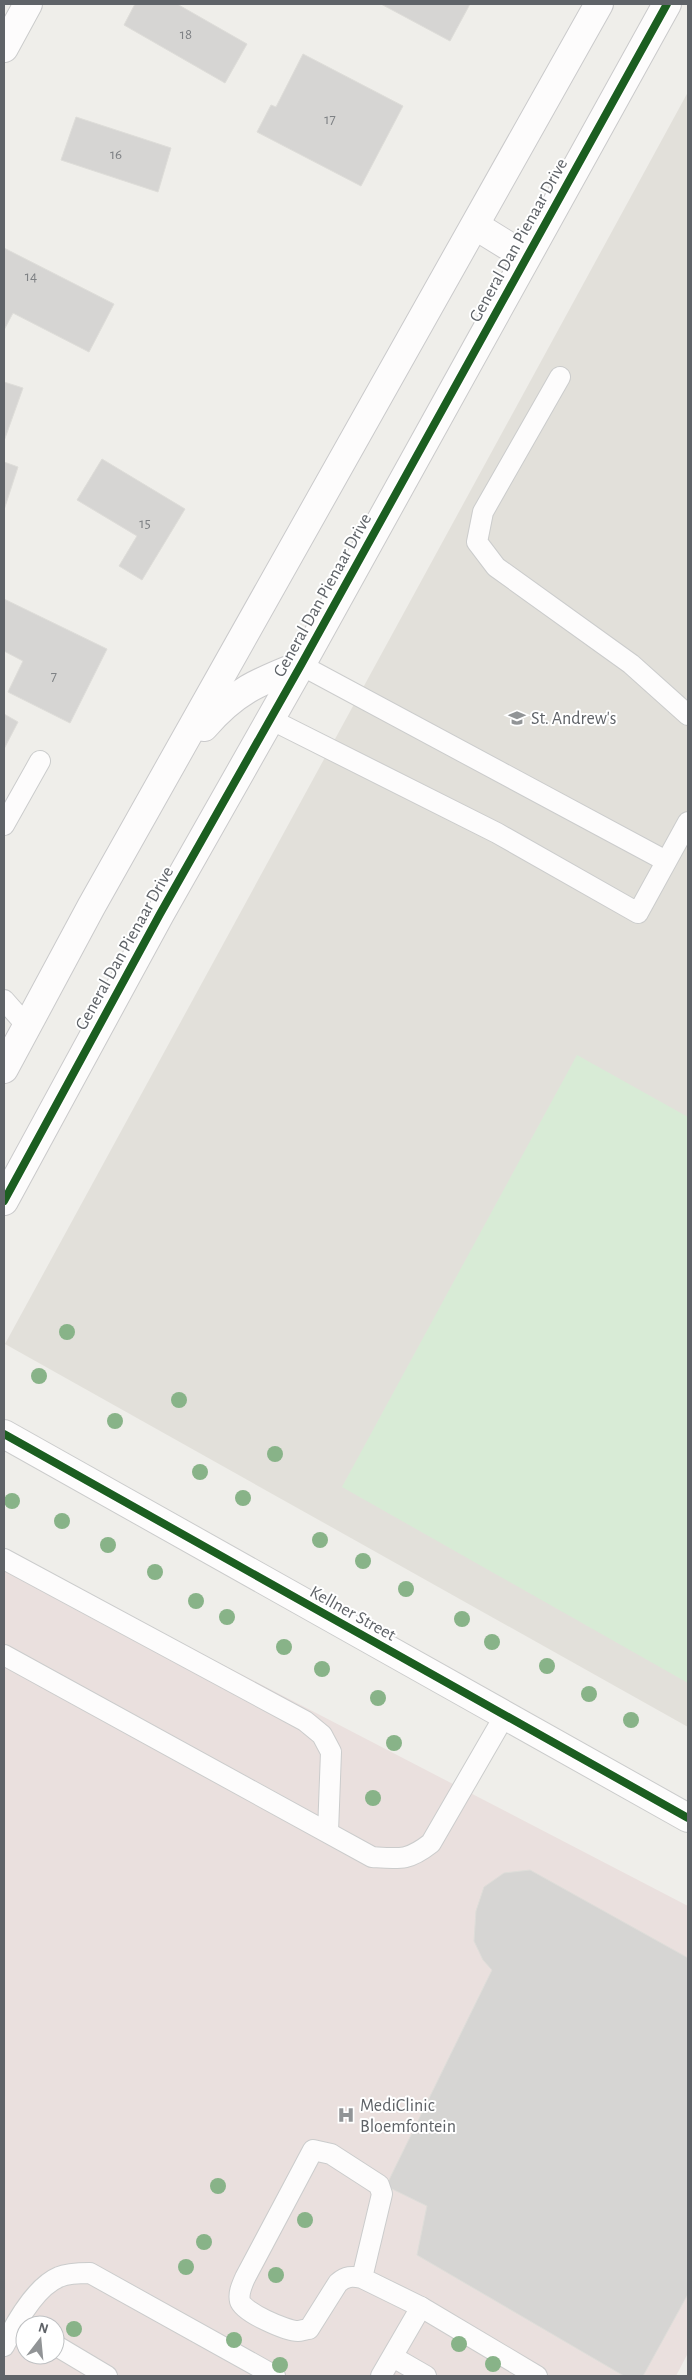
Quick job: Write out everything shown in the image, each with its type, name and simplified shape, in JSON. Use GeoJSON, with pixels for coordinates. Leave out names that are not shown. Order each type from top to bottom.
{"type":"FeatureCollection","features":[{"type":"Feature","properties":{"kind":"street"},"geometry":{"type":"LineString","coordinates":[[4,48],[28,4]]}},
{"type":"Feature","properties":{"kind":"street"},"geometry":{"type":"LineString","coordinates":[[4,1069],[167,772],[476,226],[599,4]]}},
{"type":"Feature","properties":{"kind":"street","name":"General Dan Pienaar Drive"},"geometry":{"type":"LineString","coordinates":[[4,1200],[160,914],[301,665],[667,4]]}},
{"type":"Feature","properties":{"kind":"street"},"geometry":{"type":"LineString","coordinates":[[476,226],[526,257]]}},
{"type":"Feature","properties":{"kind":"street"},"geometry":{"type":"LineString","coordinates":[[167,772],[222,706],[257,682],[301,665]]}},
{"type":"Feature","properties":{"kind":"street","name":"Kellner Street"},"geometry":{"type":"LineString","coordinates":[[4,1434],[688,1818]]}},
{"type":"Feature","properties":{"kind":"lane"},"geometry":{"type":"LineString","coordinates":[[560,376],[483,512],[477,542],[496,567],[631,664],[688,715]]}},
{"type":"Feature","properties":{"kind":"lane"},"geometry":{"type":"LineString","coordinates":[[301,665],[666,861]]}},
{"type":"Feature","properties":{"kind":"lane"},"geometry":{"type":"LineString","coordinates":[[270,719],[497,833],[638,913],[688,822]]}},
{"type":"Feature","properties":{"kind":"lane"},"geometry":{"type":"LineString","coordinates":[[4,825],[40,761]]}},
{"type":"Feature","properties":{"kind":"lane"},"geometry":{"type":"LineString","coordinates":[[4,1000],[27,1026]]}},
{"type":"Feature","properties":{"kind":"lane"},"geometry":{"type":"LineString","coordinates":[[4,1559],[305,1721],[322,1735],[331,1752],[328,1832]]}},
{"type":"Feature","properties":{"kind":"lane"},"geometry":{"type":"LineString","coordinates":[[4,1655],[372,1857],[400,1859],[416,1855],[431,1842],[505,1715]]}},
{"type":"Feature","properties":{"kind":"lane"},"geometry":{"type":"LineString","coordinates":[[362,2278],[382,2194],[379,2185],[331,2154],[313,2150],[244,2278],[239,2290],[240,2300],[244,2309],[288,2330],[309,2329],[338,2283],[344,2277],[362,2278],[421,2308],[537,2376]]}},
{"type":"Feature","properties":{"kind":"lane"},"geometry":{"type":"LineString","coordinates":[[26,2315],[45,2286],[59,2277],[90,2273],[275,2376]]}},
{"type":"Feature","properties":{"kind":"lane"},"geometry":{"type":"LineString","coordinates":[[381,2376],[421,2308]]}},
{"type":"Feature","properties":{"kind":"lane"},"geometry":{"type":"LineString","coordinates":[[4,2346],[15,2331]]}},
{"type":"Feature","properties":{"kind":"lane"},"geometry":{"type":"LineString","coordinates":[[65,2351],[107,2376]]}},
{"type":"Feature","properties":{"kind":"lane"},"geometry":{"type":"LineString","coordinates":[[392,2356],[426,2376]]}},
{"type":"Feature","properties":{"kind":"shaded area","name":"St. Andrew's"},"geometry":{"type":"Polygon","coordinates":[[[688,92],[688,1727],[5,1344],[688,92]]]}},
{"type":"Feature","properties":{"kind":"shaded area","name":"MediClinic Bloemfontein"},"geometry":{"type":"Polygon","coordinates":[[[4,1551],[688,1906],[688,2353],[676,2376],[4,2376],[4,1551]]]}},
{"type":"Feature","properties":{"kind":"green space"},"geometry":{"type":"Polygon","coordinates":[[[577,1055],[688,1117],[688,1683],[342,1487],[577,1055]]]}},
{"type":"Feature","properties":{"kind":"building"},"geometry":{"type":"Polygon","coordinates":[[[135,4],[177,4],[247,44],[225,83],[124,25],[135,4]]]}},
{"type":"Feature","properties":{"kind":"building"},"geometry":{"type":"Polygon","coordinates":[[[381,4],[470,4],[450,41],[381,4]]]}},
{"type":"Feature","properties":{"kind":"building"},"geometry":{"type":"Polygon","coordinates":[[[303,54],[403,106],[361,186],[257,132],[271,105],[276,107],[303,54]]]}},
{"type":"Feature","properties":{"kind":"building"},"geometry":{"type":"Polygon","coordinates":[[[76,117],[171,148],[158,192],[61,160],[76,117]]]}},
{"type":"Feature","properties":{"kind":"building"},"geometry":{"type":"Polygon","coordinates":[[[4,248],[114,304],[89,352],[13,313],[4,330],[4,248]]]}},
{"type":"Feature","properties":{"kind":"building"},"geometry":{"type":"Polygon","coordinates":[[[4,382],[23,388],[4,441],[4,382]]]}},
{"type":"Feature","properties":{"kind":"building"},"geometry":{"type":"Polygon","coordinates":[[[102,459],[185,509],[142,580],[119,566],[137,536],[77,500],[102,459]]]}},
{"type":"Feature","properties":{"kind":"building"},"geometry":{"type":"Polygon","coordinates":[[[4,462],[18,467],[4,510],[4,462]]]}},
{"type":"Feature","properties":{"kind":"building"},"geometry":{"type":"Polygon","coordinates":[[[4,599],[107,649],[70,723],[8,692],[23,661],[4,651],[4,599]]]}},
{"type":"Feature","properties":{"kind":"building"},"geometry":{"type":"Polygon","coordinates":[[[4,714],[18,722],[4,749],[4,714]]]}},
{"type":"Feature","properties":{"kind":"building"},"geometry":{"type":"Polygon","coordinates":[[[530,1870],[688,1958],[688,2294],[643,2376],[624,2376],[417,2255],[427,2206],[386,2186],[492,1970],[483,1960],[474,1941],[476,1911],[484,1887],[504,1873],[530,1870]]]}},
{"type":"Feature","properties":{"kind":"cycle path"},"geometry":{"type":"LineString","coordinates":[[4,1201],[160,914],[301,665],[667,4]]}},
{"type":"Feature","properties":{"kind":"cycle path"},"geometry":{"type":"LineString","coordinates":[[4,1434],[688,1818]]}},
{"type":"Feature","properties":{"kind":"place","name":"St. Andrew's"},"geometry":{"type":"Point","coordinates":[517,718]}},
{"type":"Feature","properties":{"kind":"place","name":"MediClinic Bloemfontein"},"geometry":{"type":"Point","coordinates":[346,2115]}}]}
